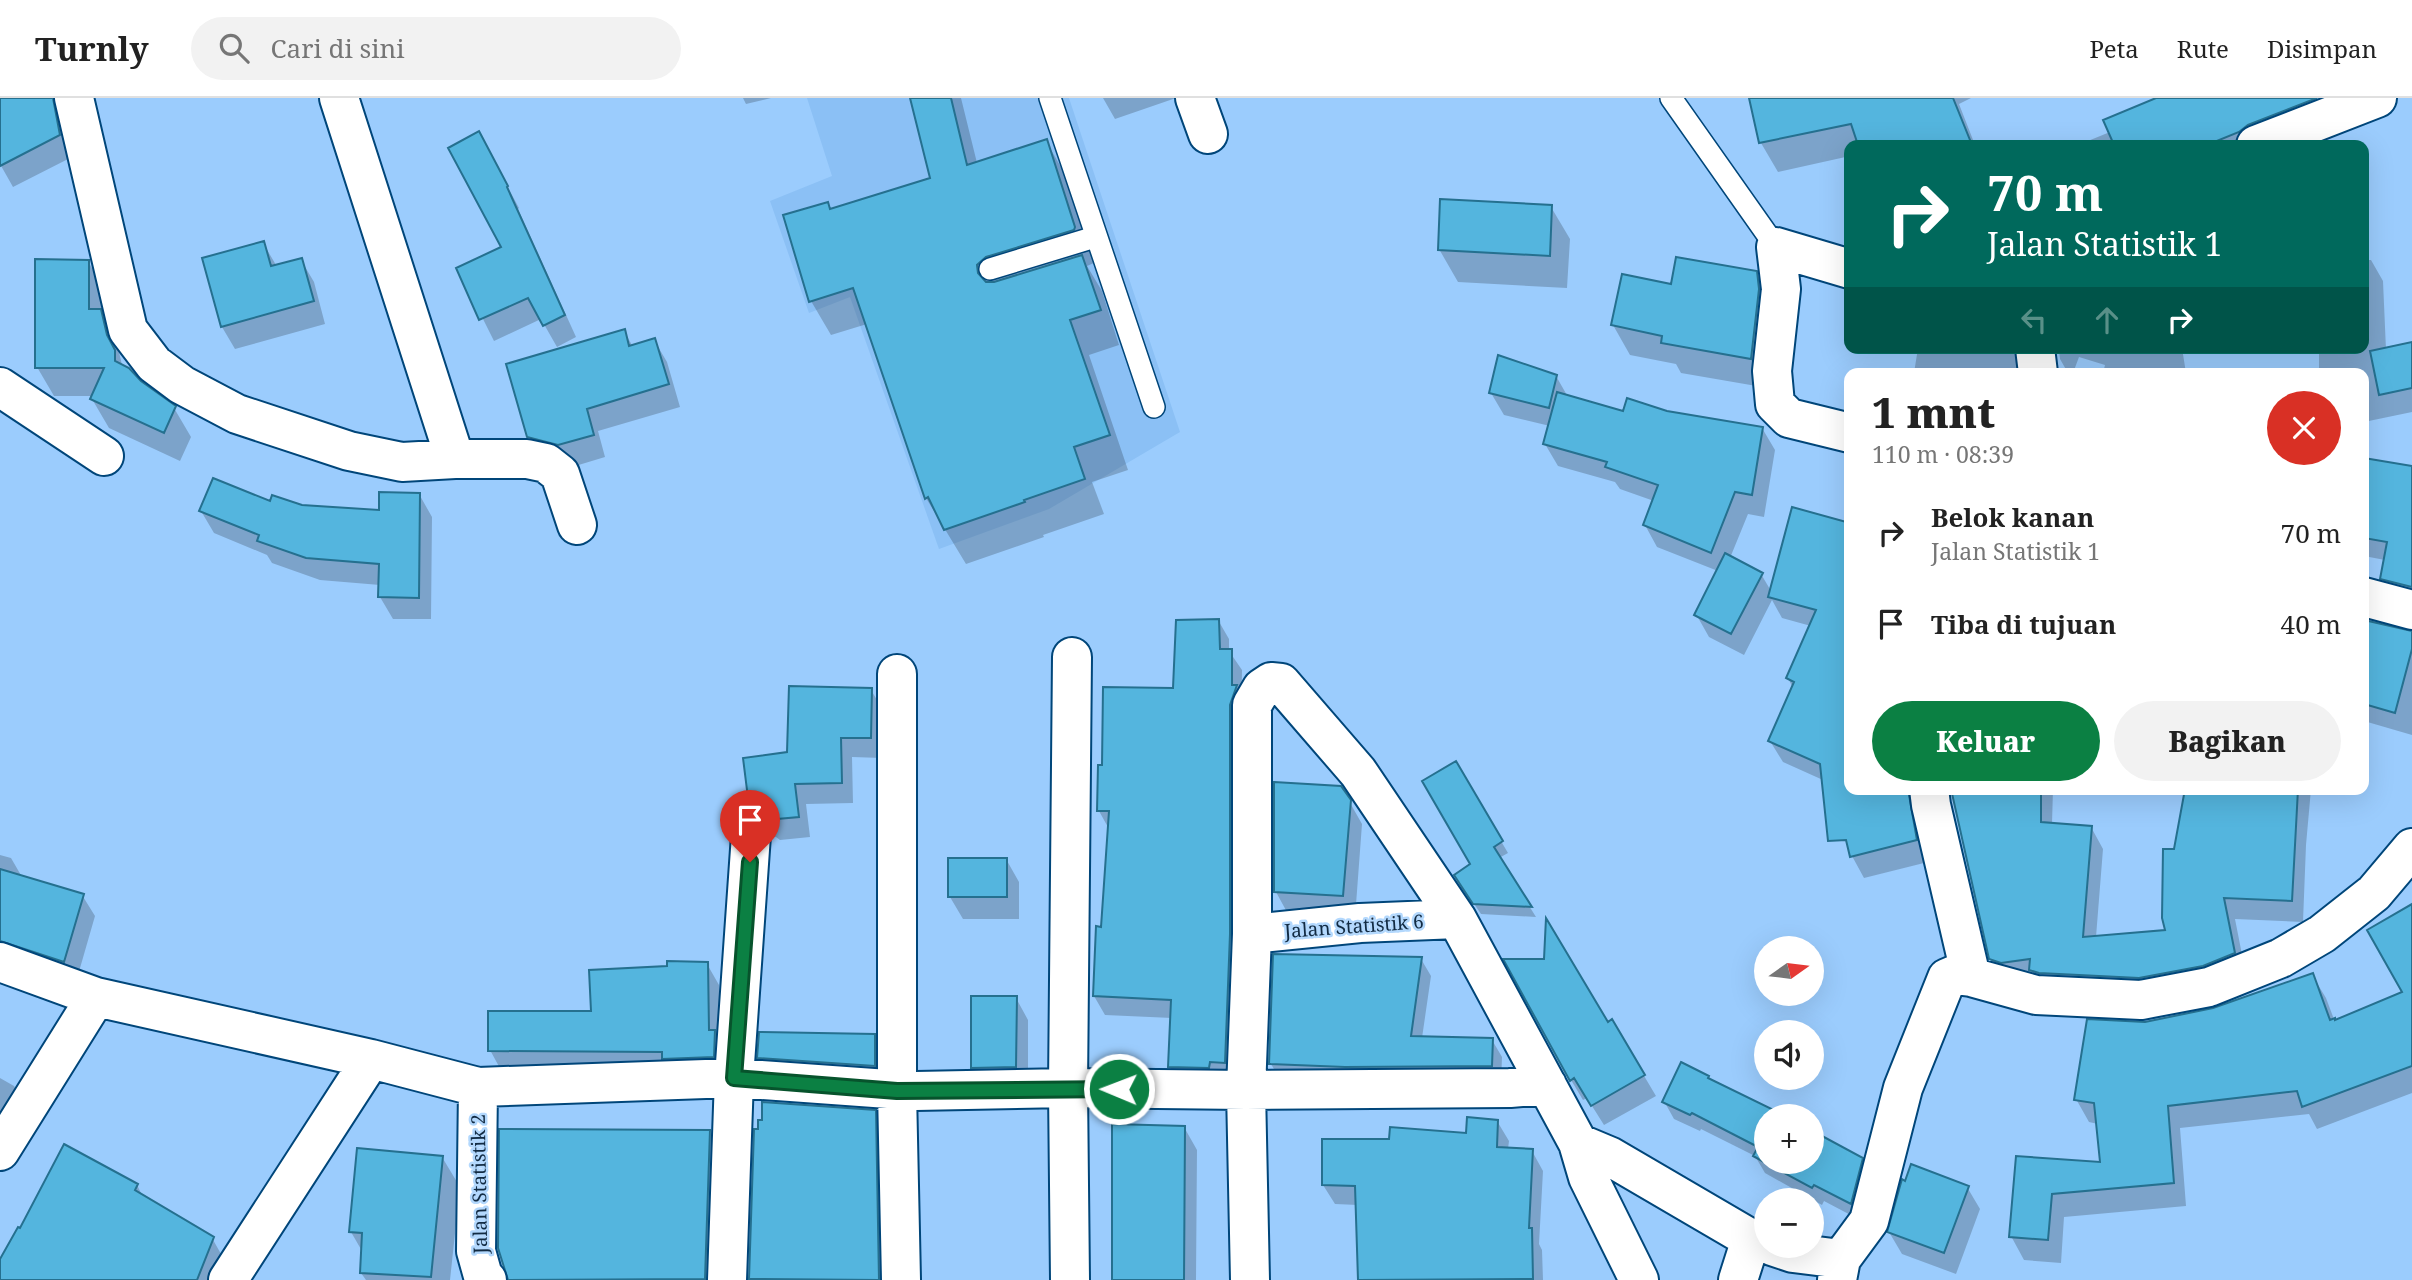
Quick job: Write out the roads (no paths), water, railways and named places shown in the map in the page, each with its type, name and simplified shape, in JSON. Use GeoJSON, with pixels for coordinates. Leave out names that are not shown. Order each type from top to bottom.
{"type":"FeatureCollection","features":[{"type":"Feature","properties":{"kind":"street"},"geometry":{"type":"LineString","coordinates":[[74,98],[128,330],[154,364],[182,385],[237,414],[349,451],[402,462],[527,459],[546,463],[560,474],[578,525]]}},
{"type":"Feature","properties":{"kind":"street"},"geometry":{"type":"LineString","coordinates":[[339,98],[455,459]]}},
{"type":"Feature","properties":{"kind":"street"},"geometry":{"type":"LineString","coordinates":[[1195,98],[1208,134]]}},
{"type":"Feature","properties":{"kind":"street"},"geometry":{"type":"LineString","coordinates":[[2269,140],[2376,98]]}},
{"type":"Feature","properties":{"kind":"street"},"geometry":{"type":"LineString","coordinates":[[1844,267],[1776,247],[1781,289],[1772,371],[1774,404],[1788,418],[1844,432]]}},
{"type":"Feature","properties":{"kind":"street"},"geometry":{"type":"LineString","coordinates":[[0,387],[104,456]]}},
{"type":"Feature","properties":{"kind":"street"},"geometry":{"type":"LineString","coordinates":[[2369,598],[2412,610]]}},
{"type":"Feature","properties":{"kind":"street"},"geometry":{"type":"LineString","coordinates":[[1070,1280],[1068,1088],[1072,657]]}},
{"type":"Feature","properties":{"kind":"street"},"geometry":{"type":"LineString","coordinates":[[897,674],[897,1091],[901,1280]]}},
{"type":"Feature","properties":{"kind":"street"},"geometry":{"type":"LineString","coordinates":[[1250,1280],[1246,1090],[1252,934],[1252,705],[1262,688],[1271,682],[1281,683],[1358,772],[1457,919],[1578,1143],[1588,1177],[1639,1280]]}},
{"type":"Feature","properties":{"kind":"street"},"geometry":{"type":"LineString","coordinates":[[1930,795],[1971,977]]}},
{"type":"Feature","properties":{"kind":"street"},"geometry":{"type":"LineString","coordinates":[[727,1280],[734,1078],[751,835]]}},
{"type":"Feature","properties":{"kind":"street"},"geometry":{"type":"LineString","coordinates":[[1811,1258],[1839,1270],[1869,1221],[1903,1088],[1944,982],[1954,975],[2036,995],[2141,1000],[2209,987],[2281,958],[2322,934],[2374,892],[2412,848]]}},
{"type":"Feature","properties":{"kind":"street","name":"Jalan Statistik 6"},"geometry":{"type":"LineString","coordinates":[[1252,934],[1360,923],[1457,919]]}},
{"type":"Feature","properties":{"kind":"street"},"geometry":{"type":"LineString","coordinates":[[0,962],[96,997],[371,1059],[478,1087],[734,1078],[897,1091],[1068,1088],[1510,1088],[1547,1085]]}},
{"type":"Feature","properties":{"kind":"street"},"geometry":{"type":"LineString","coordinates":[[0,1151],[96,997]]}},
{"type":"Feature","properties":{"kind":"street"},"geometry":{"type":"LineString","coordinates":[[228,1280],[371,1059]]}},
{"type":"Feature","properties":{"kind":"street","name":"Jalan Statistik 2"},"geometry":{"type":"LineString","coordinates":[[478,1087],[476,1251],[483,1276],[487,1280]]}},
{"type":"Feature","properties":{"kind":"street"},"geometry":{"type":"LineString","coordinates":[[1578,1143],[1609,1156],[1754,1238]]}},
{"type":"Feature","properties":{"kind":"street"},"geometry":{"type":"LineString","coordinates":[[1738,1280],[1754,1256]]}},
{"type":"Feature","properties":{"kind":"lane"},"geometry":{"type":"LineString","coordinates":[[1050,98],[1154,407]]}},
{"type":"Feature","properties":{"kind":"lane"},"geometry":{"type":"LineString","coordinates":[[1671,98],[1776,247]]}},
{"type":"Feature","properties":{"kind":"lane"},"geometry":{"type":"LineString","coordinates":[[990,269],[1095,237]]}}]}
